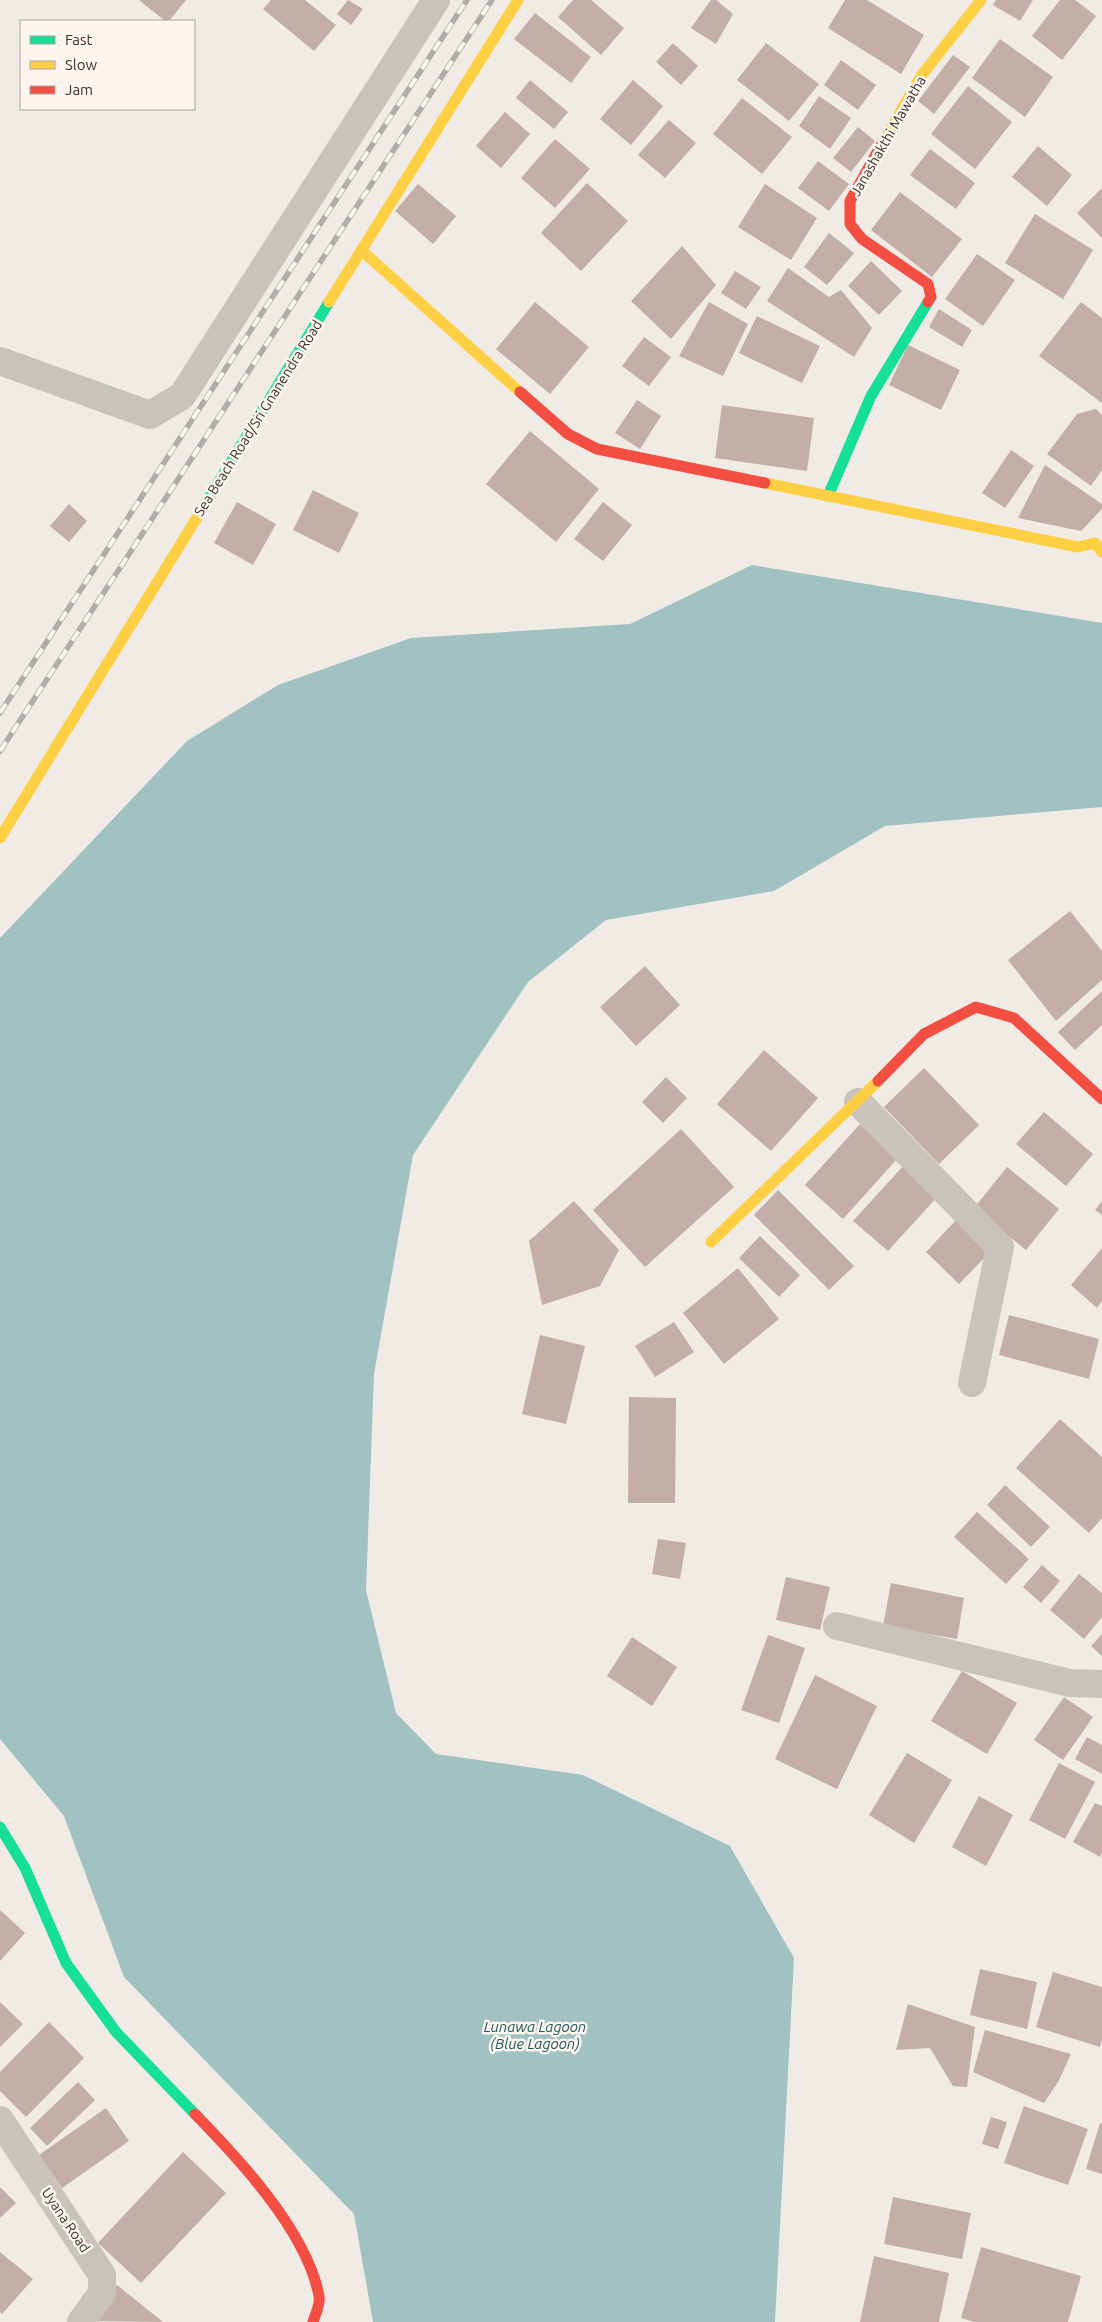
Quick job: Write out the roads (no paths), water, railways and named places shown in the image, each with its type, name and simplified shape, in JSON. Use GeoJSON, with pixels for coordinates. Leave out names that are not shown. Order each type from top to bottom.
{"type":"FeatureCollection","features":[{"type":"Feature","properties":{"kind":"street"},"geometry":{"type":"LineString","coordinates":[[0,361],[150,415],[182,396],[436,0]]}},
{"type":"Feature","properties":{"kind":"street","name":"Sea Beach Road/Sri Gnanendra Road"},"geometry":{"type":"LineString","coordinates":[[0,838],[361,250],[518,0]]}},
{"type":"Feature","properties":{"kind":"street","name":"Janashakthi Mawatha"},"geometry":{"type":"LineString","coordinates":[[828,496],[871,396],[931,297],[928,284],[862,239],[850,224],[850,201],[921,76],[981,0]]}},
{"type":"Feature","properties":{"kind":"street"},"geometry":{"type":"LineString","coordinates":[[361,250],[568,434],[597,449],[1078,547],[1100,543]]}},
{"type":"Feature","properties":{"kind":"street"},"geometry":{"type":"LineString","coordinates":[[711,1242],[858,1102],[924,1034],[976,1007],[1014,1018],[1102,1099]]}},
{"type":"Feature","properties":{"kind":"street"},"geometry":{"type":"LineString","coordinates":[[858,1102],[1000,1246],[972,1383]]}},
{"type":"Feature","properties":{"kind":"street"},"geometry":{"type":"LineString","coordinates":[[837,1626],[1070,1682],[1102,1684]]}},
{"type":"Feature","properties":{"kind":"street"},"geometry":{"type":"LineString","coordinates":[[0,1826],[25,1868],[66,1962],[116,2032],[234,2154],[301,2246],[320,2298],[313,2322]]}},
{"type":"Feature","properties":{"kind":"street","name":"Uyana Road"},"geometry":{"type":"LineString","coordinates":[[0,2120],[102,2274],[102,2293],[81,2322]]}},
{"type":"Feature","properties":{"kind":"water","name":"Lunawa Lagoon (Blue Lagoon)"},"geometry":{"type":"Polygon","coordinates":[[[752,565],[1102,623],[1102,807],[885,826],[774,891],[606,920],[528,982],[413,1155],[374,1374],[366,1590],[396,1713],[436,1754],[583,1775],[730,1846],[794,1958],[775,2322],[373,2322],[354,2214],[124,1977],[64,1816],[0,1739],[0,938],[187,741],[278,685],[411,638],[630,624],[752,565]]]}},
{"type":"Feature","properties":{"kind":"railway"},"geometry":{"type":"LineString","coordinates":[[0,713],[467,0]]}},
{"type":"Feature","properties":{"kind":"railway"},"geometry":{"type":"LineString","coordinates":[[0,751],[492,0]]}}]}
